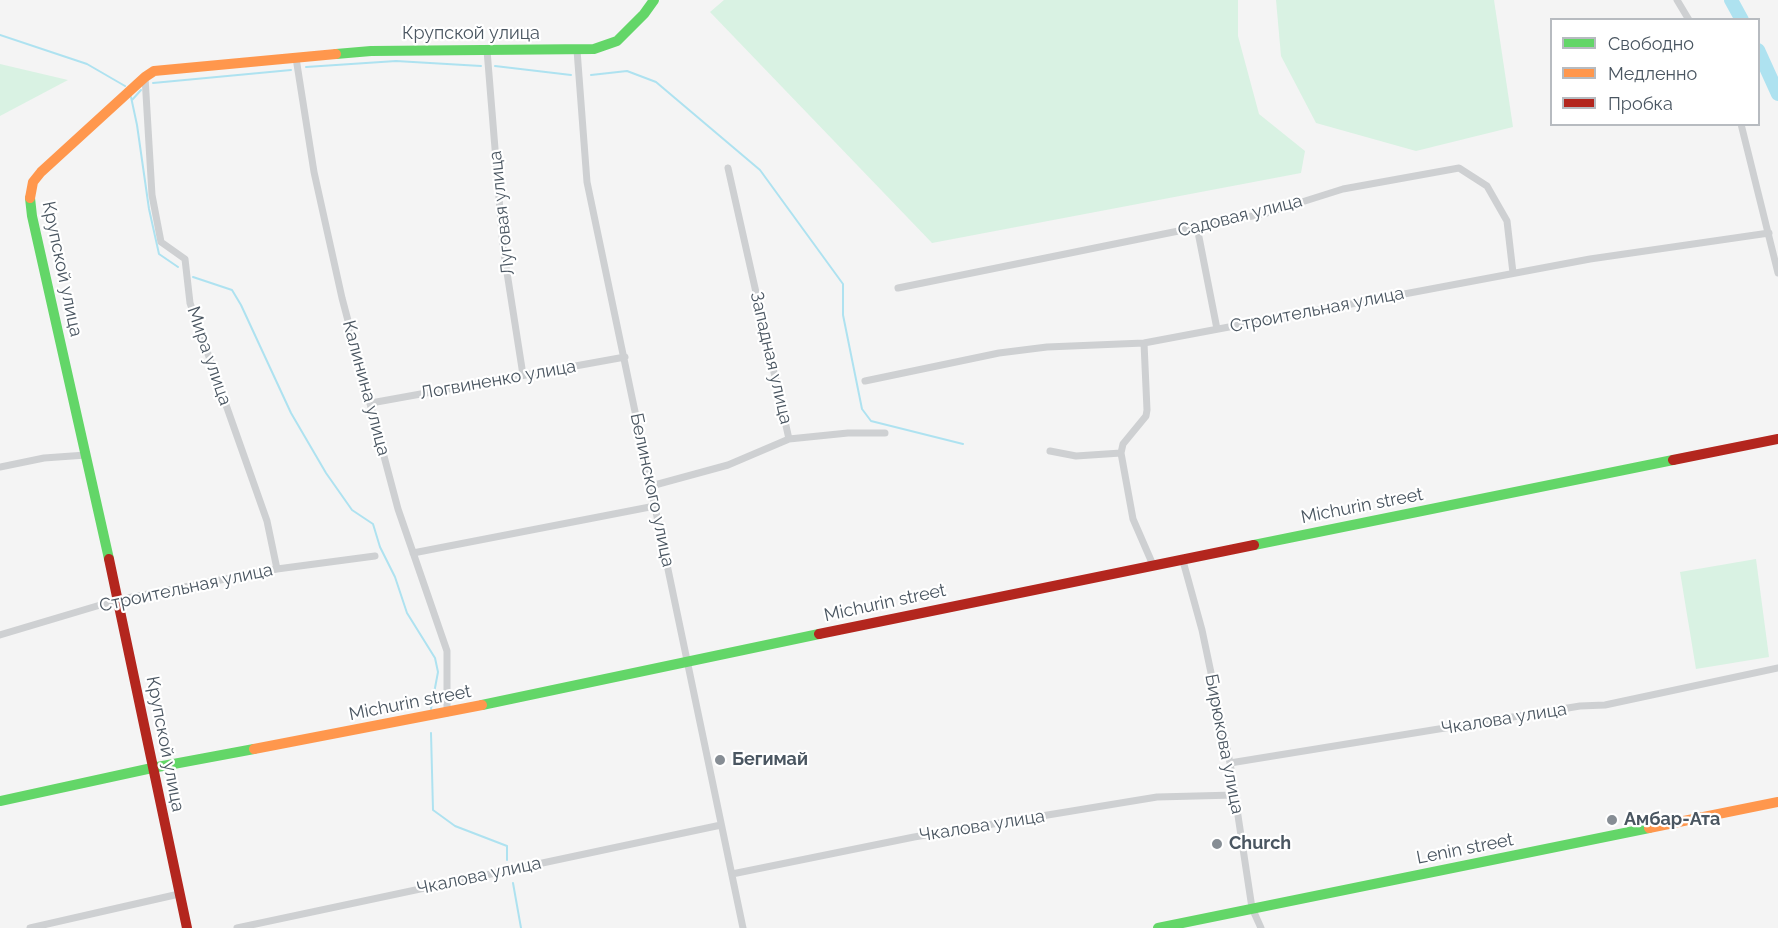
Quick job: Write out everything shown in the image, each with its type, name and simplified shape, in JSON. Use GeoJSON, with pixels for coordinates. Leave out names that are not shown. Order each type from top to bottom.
{"type":"FeatureCollection","features":[{"type":"Feature","properties":{"kind":"street","name":"Крупской улица"},"geometry":{"type":"LineString","coordinates":[[187,928],[152,768],[134,671],[32,216],[30,194],[33,182],[40,172],[145,76],[154,71],[371,51],[594,49],[617,41],[645,14],[654,0]]}},
{"type":"Feature","properties":{"kind":"street"},"geometry":{"type":"LineString","coordinates":[[1677,0],[1688,18]]}},
{"type":"Feature","properties":{"kind":"street","name":"Луговая улица"},"geometry":{"type":"LineString","coordinates":[[487,50],[503,247],[523,375]]}},
{"type":"Feature","properties":{"kind":"street","name":"Белинского улица"},"geometry":{"type":"LineString","coordinates":[[577,50],[587,182],[743,928]]}},
{"type":"Feature","properties":{"kind":"street","name":"Калинина улица"},"geometry":{"type":"LineString","coordinates":[[296,58],[314,172],[342,298],[398,508],[447,651],[447,713]]}},
{"type":"Feature","properties":{"kind":"street","name":"Мира улица"},"geometry":{"type":"LineString","coordinates":[[145,76],[152,195],[161,242],[185,259],[190,303],[267,521],[277,569]]}},
{"type":"Feature","properties":{"kind":"street"},"geometry":{"type":"LineString","coordinates":[[1742,126],[1778,273]]}},
{"type":"Feature","properties":{"kind":"street","name":"Западная улица"},"geometry":{"type":"LineString","coordinates":[[651,486],[728,465],[789,439],[728,168]]}},
{"type":"Feature","properties":{"kind":"street","name":"Садовая улица"},"geometry":{"type":"LineString","coordinates":[[898,288],[1267,213],[1343,189],[1459,168],[1487,186],[1507,221],[1513,273]]}},
{"type":"Feature","properties":{"kind":"street"},"geometry":{"type":"LineString","coordinates":[[1197,227],[1217,329]]}},
{"type":"Feature","properties":{"kind":"street","name":"Строительная улица"},"geometry":{"type":"LineString","coordinates":[[864,381],[999,353],[1144,343],[1590,259],[1769,233]]}},
{"type":"Feature","properties":{"kind":"street"},"geometry":{"type":"LineString","coordinates":[[1144,343],[1146,416],[1123,444],[1121,453],[1133,519],[1153,565]]}},
{"type":"Feature","properties":{"kind":"street","name":"Логвиненко улица"},"geometry":{"type":"LineString","coordinates":[[371,403],[625,357]]}},
{"type":"Feature","properties":{"kind":"street"},"geometry":{"type":"LineString","coordinates":[[789,439],[848,433],[885,433]]}},
{"type":"Feature","properties":{"kind":"street","name":"Michurin street"},"geometry":{"type":"LineString","coordinates":[[0,801],[152,768],[447,713],[688,660],[1778,439]]}},
{"type":"Feature","properties":{"kind":"street"},"geometry":{"type":"LineString","coordinates":[[1050,451],[1076,456],[1121,453]]}},
{"type":"Feature","properties":{"kind":"street"},"geometry":{"type":"LineString","coordinates":[[0,466],[44,458],[86,455]]}},
{"type":"Feature","properties":{"kind":"street"},"geometry":{"type":"LineString","coordinates":[[413,553],[656,506]]}},
{"type":"Feature","properties":{"kind":"street","name":"Строительная улица"},"geometry":{"type":"LineString","coordinates":[[0,635],[117,600],[277,569],[375,556]]}},
{"type":"Feature","properties":{"kind":"street","name":"Бирюкова улица"},"geometry":{"type":"LineString","coordinates":[[1183,561],[1202,630],[1230,763],[1252,908],[1261,928]]}},
{"type":"Feature","properties":{"kind":"street","name":"Чкалова улица"},"geometry":{"type":"LineString","coordinates":[[1230,763],[1580,706],[1605,705],[1778,668]]}},
{"type":"Feature","properties":{"kind":"street","name":"Чкалова улица"},"geometry":{"type":"LineString","coordinates":[[732,874],[914,837],[1145,799],[1234,795]]}},
{"type":"Feature","properties":{"kind":"street","name":"Lenin street"},"geometry":{"type":"LineString","coordinates":[[1158,928],[1778,802]]}},
{"type":"Feature","properties":{"kind":"street","name":"Чкалова улица"},"geometry":{"type":"LineString","coordinates":[[237,928],[722,825]]}},
{"type":"Feature","properties":{"kind":"street"},"geometry":{"type":"LineString","coordinates":[[30,928],[179,894]]}},
{"type":"Feature","properties":{"kind":"green space"},"geometry":{"type":"Polygon","coordinates":[[[724,0],[1238,0],[1238,36],[1259,114],[1305,151],[1301,173],[932,243],[710,12],[724,0]]]}},
{"type":"Feature","properties":{"kind":"green space"},"geometry":{"type":"Polygon","coordinates":[[[1276,0],[1494,0],[1513,127],[1416,151],[1316,123],[1281,56],[1276,0]]]}},
{"type":"Feature","properties":{"kind":"green space"},"geometry":{"type":"Polygon","coordinates":[[[0,64],[68,80],[0,116],[0,64]]]}},
{"type":"Feature","properties":{"kind":"green space"},"geometry":{"type":"Polygon","coordinates":[[[1756,559],[1769,657],[1696,669],[1680,572],[1756,559]]]}},
{"type":"Feature","properties":{"kind":"waterway"},"geometry":{"type":"LineString","coordinates":[[1731,0],[1741,18]]}},
{"type":"Feature","properties":{"kind":"waterway"},"geometry":{"type":"LineString","coordinates":[[0,35],[87,64],[125,86]]}},
{"type":"Feature","properties":{"kind":"waterway"},"geometry":{"type":"LineString","coordinates":[[1760,54],[1778,94]]}},
{"type":"Feature","properties":{"kind":"waterway"},"geometry":{"type":"LineString","coordinates":[[306,67],[396,61],[481,66]]}},
{"type":"Feature","properties":{"kind":"waterway"},"geometry":{"type":"LineString","coordinates":[[495,66],[571,75]]}},
{"type":"Feature","properties":{"kind":"waterway"},"geometry":{"type":"LineString","coordinates":[[153,83],[291,70]]}},
{"type":"Feature","properties":{"kind":"waterway"},"geometry":{"type":"LineString","coordinates":[[591,75],[627,71],[656,82],[760,170],[843,284],[843,315],[862,409],[871,421],[963,444]]}},
{"type":"Feature","properties":{"kind":"waterway"},"geometry":{"type":"LineString","coordinates":[[132,100],[141,90]]}},
{"type":"Feature","properties":{"kind":"waterway"},"geometry":{"type":"LineString","coordinates":[[131,97],[149,209],[159,254],[178,267]]}},
{"type":"Feature","properties":{"kind":"waterway"},"geometry":{"type":"LineString","coordinates":[[193,277],[232,290],[291,413],[326,473],[352,510],[373,524],[407,613],[435,658],[438,672],[431,709]]}},
{"type":"Feature","properties":{"kind":"waterway"},"geometry":{"type":"LineString","coordinates":[[431,733],[433,810],[455,826],[507,846],[507,860]]}},
{"type":"Feature","properties":{"kind":"waterway"},"geometry":{"type":"LineString","coordinates":[[513,883],[521,928]]}},
{"type":"Feature","properties":{"kind":"traffic: fast"},"geometry":{"type":"LineString","coordinates":[[336,54],[371,51],[594,49],[617,41],[644,14],[654,0]]}},
{"type":"Feature","properties":{"kind":"traffic: fast"},"geometry":{"type":"LineString","coordinates":[[30,198],[32,216],[109,559]]}},
{"type":"Feature","properties":{"kind":"traffic: fast"},"geometry":{"type":"LineString","coordinates":[[1254,545],[1673,460]]}},
{"type":"Feature","properties":{"kind":"traffic: fast"},"geometry":{"type":"LineString","coordinates":[[482,705],[819,634]]}},
{"type":"Feature","properties":{"kind":"traffic: fast"},"geometry":{"type":"LineString","coordinates":[[0,801],[152,768],[254,749]]}},
{"type":"Feature","properties":{"kind":"traffic: fast"},"geometry":{"type":"LineString","coordinates":[[1158,928],[1649,828]]}},
{"type":"Feature","properties":{"kind":"traffic: slow"},"geometry":{"type":"LineString","coordinates":[[30,198],[33,182],[41,172],[154,71],[336,54]]}},
{"type":"Feature","properties":{"kind":"traffic: slow"},"geometry":{"type":"LineString","coordinates":[[254,749],[482,705]]}},
{"type":"Feature","properties":{"kind":"traffic: slow"},"geometry":{"type":"LineString","coordinates":[[1649,828],[1778,802]]}},
{"type":"Feature","properties":{"kind":"traffic: jam"},"geometry":{"type":"LineString","coordinates":[[1673,460],[1778,439]]}},
{"type":"Feature","properties":{"kind":"traffic: jam"},"geometry":{"type":"LineString","coordinates":[[819,634],[1254,545]]}},
{"type":"Feature","properties":{"kind":"traffic: jam"},"geometry":{"type":"LineString","coordinates":[[109,559],[187,928]]}},
{"type":"Feature","properties":{"kind":"place","name":"Бегимай"},"geometry":{"type":"Point","coordinates":[720,760]}},
{"type":"Feature","properties":{"kind":"place","name":"Амбар-Ата"},"geometry":{"type":"Point","coordinates":[1612,820]}},
{"type":"Feature","properties":{"kind":"place","name":"Сhurch"},"geometry":{"type":"Point","coordinates":[1217,844]}}]}
